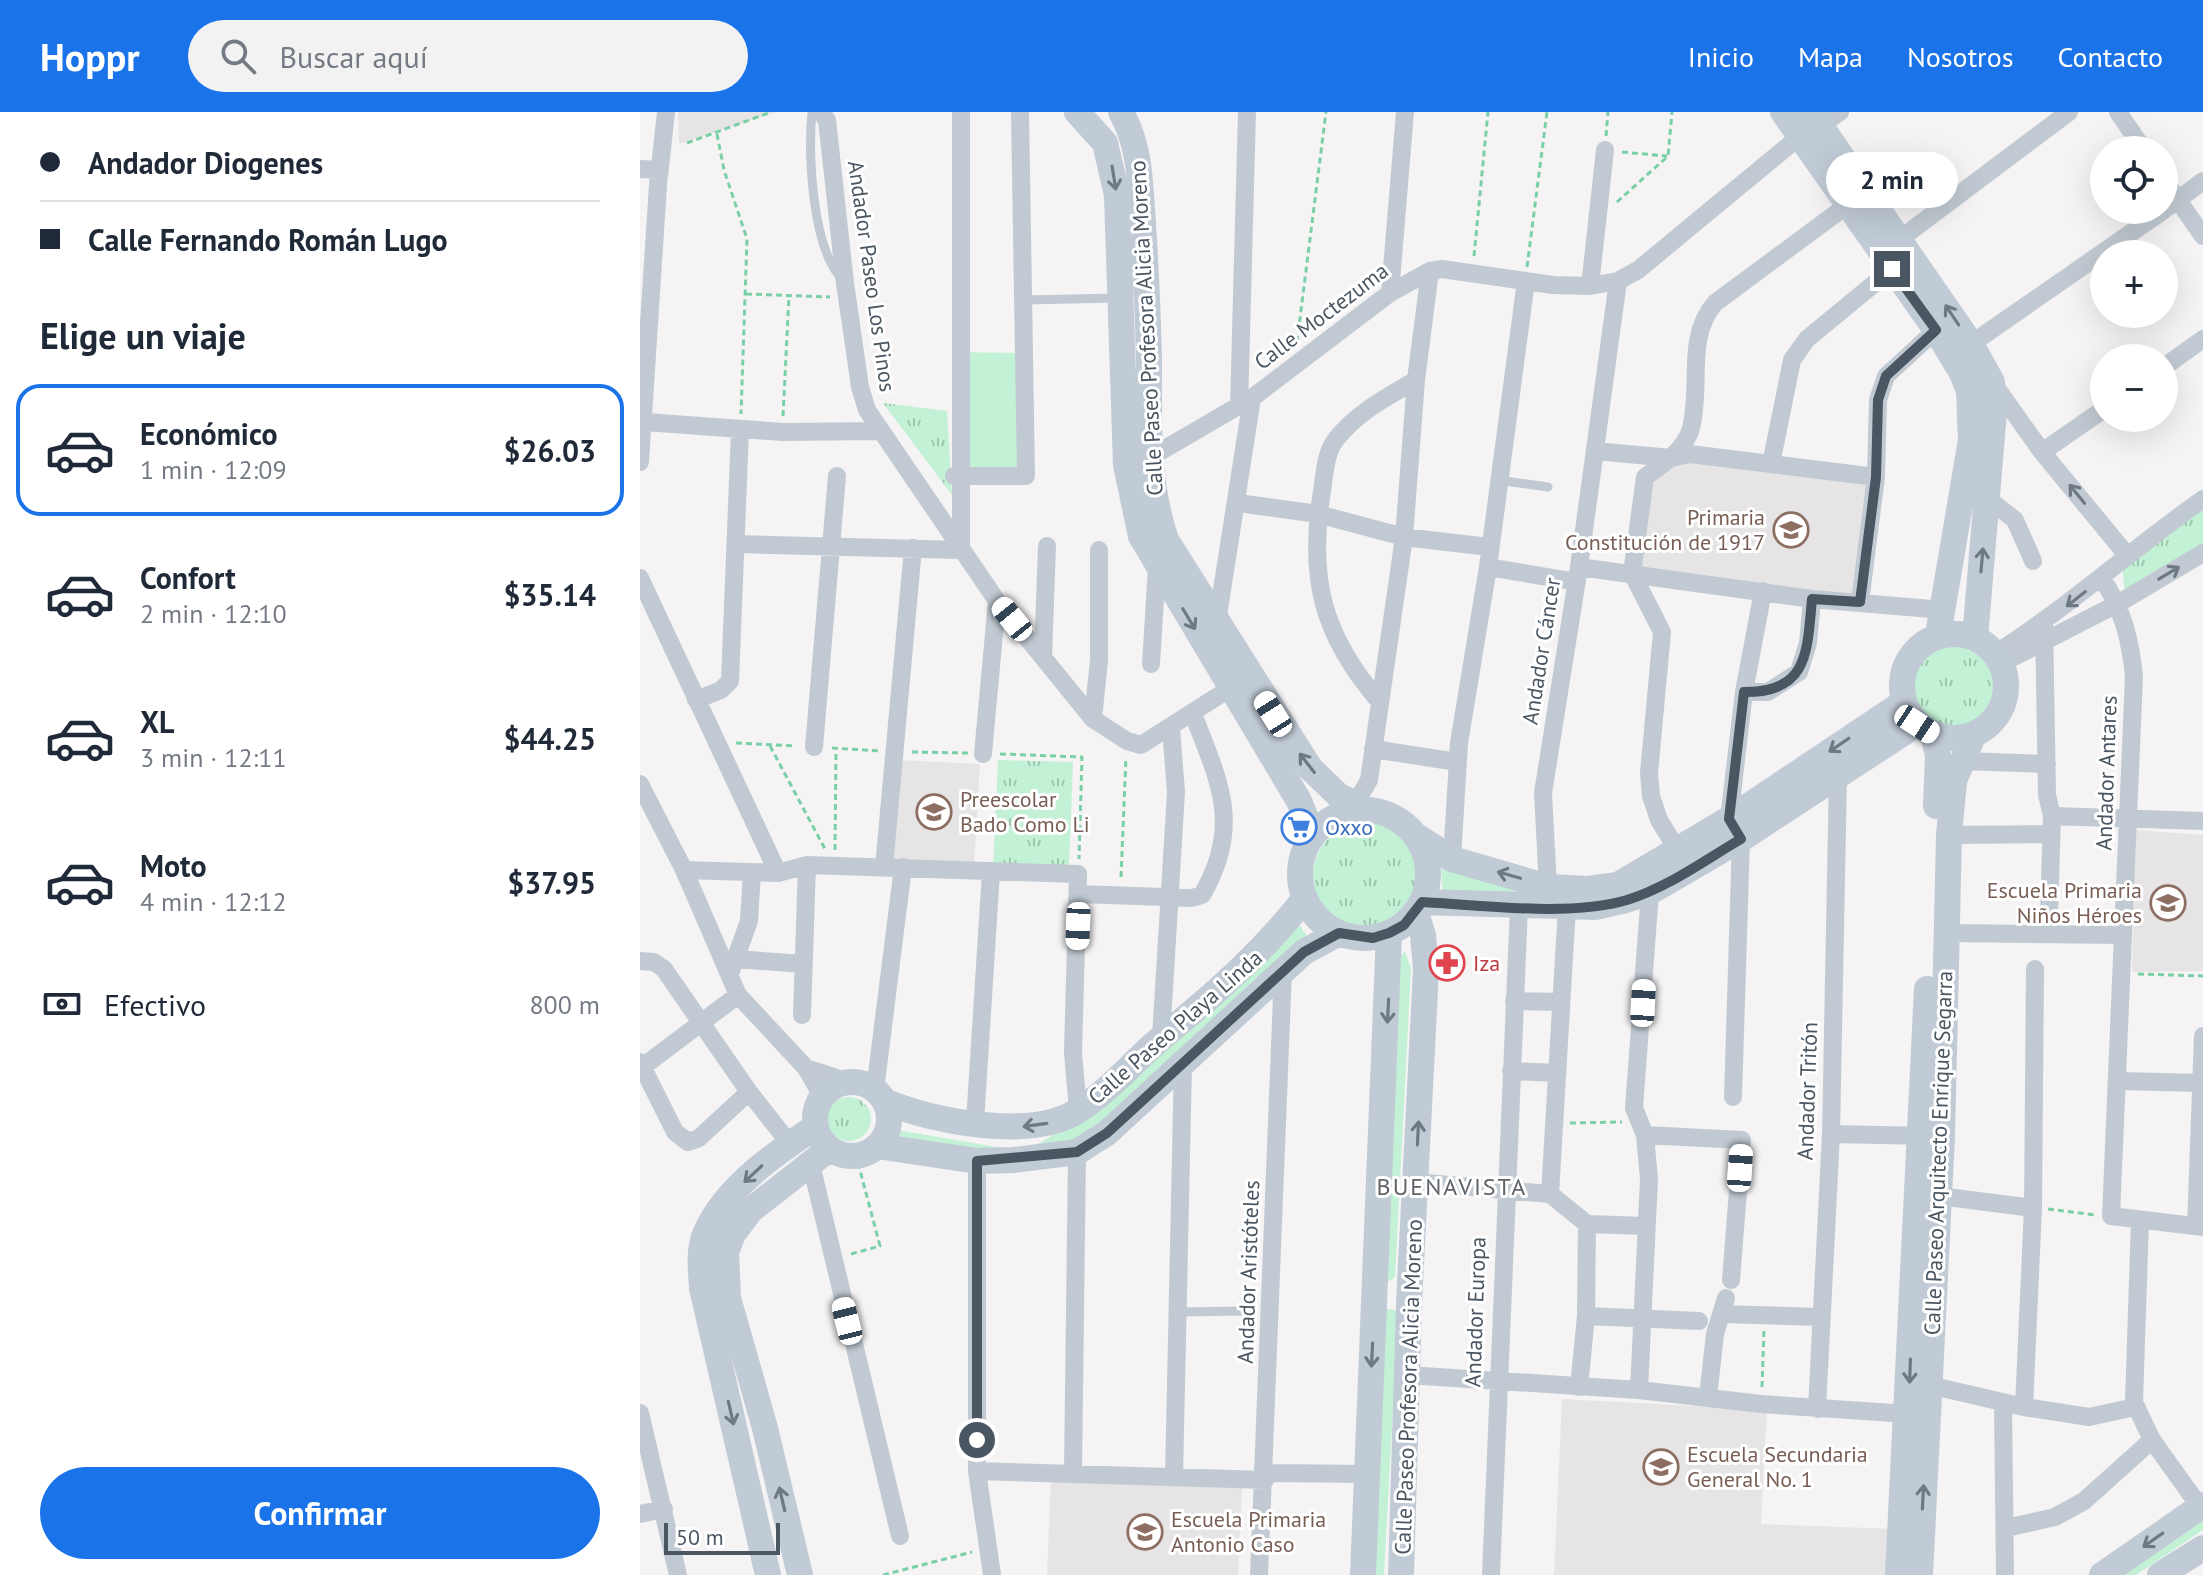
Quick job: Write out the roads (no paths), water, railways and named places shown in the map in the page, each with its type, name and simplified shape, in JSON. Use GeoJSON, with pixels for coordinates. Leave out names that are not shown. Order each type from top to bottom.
{"type":"FeatureCollection","features":[{"type":"Feature","properties":{"kind":"street"},"geometry":{"type":"LineString","coordinates":[[640,462],[645,422],[652,172],[666,112]]}},
{"type":"Feature","properties":{"kind":"street"},"geometry":{"type":"LineString","coordinates":[[736,544],[961,550],[958,476],[961,112]]}},
{"type":"Feature","properties":{"kind":"street"},"geometry":{"type":"LineString","coordinates":[[958,476],[1026,476],[1020,112]]}},
{"type":"Feature","properties":{"kind":"street","name":"Calle Paseo Profesora Alicia Moreno"},"geometry":{"type":"LineString","coordinates":[[1077,112],[1105,143],[1112,165],[1118,211],[1120,298],[1138,462],[1141,536],[1157,567],[1240,682],[1310,768],[1339,796],[1361,807]]}},
{"type":"Feature","properties":{"kind":"street","name":"Calle Paseo Profesora Alicia Moreno"},"geometry":{"type":"LineString","coordinates":[[1121,112],[1135,138],[1148,318],[1138,462],[1166,540],[1217,622],[1240,682],[1313,835]]}},
{"type":"Feature","properties":{"kind":"street"},"geometry":{"type":"LineString","coordinates":[[1217,622],[1238,503],[1245,402],[1237,360],[1247,112]]}},
{"type":"Feature","properties":{"kind":"street"},"geometry":{"type":"LineString","coordinates":[[1390,293],[1405,112]]}},
{"type":"Feature","properties":{"kind":"street"},"geometry":{"type":"LineString","coordinates":[[1783,112],[1817,122],[1900,239],[1971,344],[1992,382],[2042,452],[2126,554]]}},
{"type":"Feature","properties":{"kind":"street"},"geometry":{"type":"LineString","coordinates":[[1900,239],[2069,112]]}},
{"type":"Feature","properties":{"kind":"street"},"geometry":{"type":"LineString","coordinates":[[2118,112],[2134,136]]}},
{"type":"Feature","properties":{"kind":"street","name":"Andador Paseo Los Pinos"},"geometry":{"type":"LineString","coordinates":[[823,114],[860,387],[867,410],[997,601],[1093,719],[1127,741],[1141,745],[1171,728]]}},
{"type":"Feature","properties":{"kind":"street"},"geometry":{"type":"LineString","coordinates":[[1817,122],[1846,206],[1936,330],[1962,373],[1972,416],[1941,622],[1907,662],[1901,686],[1918,720],[1961,738],[1992,723],[2003,704],[2007,684],[1991,651],[1987,498],[1994,412],[1992,382]]}},
{"type":"Feature","properties":{"kind":"street"},"geometry":{"type":"LineString","coordinates":[[1361,807],[1369,780],[1404,537],[1416,380],[1430,271],[1472,272],[1526,281],[1590,286],[1618,281],[1638,270],[1817,122]]}},
{"type":"Feature","properties":{"kind":"street"},"geometry":{"type":"LineString","coordinates":[[1590,286],[1605,150]]}},
{"type":"Feature","properties":{"kind":"street"},"geometry":{"type":"LineString","coordinates":[[2178,200],[2203,181]]}},
{"type":"Feature","properties":{"kind":"street"},"geometry":{"type":"LineString","coordinates":[[1678,851],[1651,796],[1649,773],[1662,632],[1632,573],[1645,477],[1671,458],[1691,430],[1702,318],[1715,303],[1846,206]]}},
{"type":"Feature","properties":{"kind":"street"},"geometry":{"type":"LineString","coordinates":[[2178,215],[2203,236]]}},
{"type":"Feature","properties":{"kind":"street"},"geometry":{"type":"LineString","coordinates":[[1971,344],[2144,224]]}},
{"type":"Feature","properties":{"kind":"street"},"geometry":{"type":"LineString","coordinates":[[1771,464],[1792,360],[1807,339],[1892,269]]}},
{"type":"Feature","properties":{"kind":"street","name":"Calle Moctezuma"},"geometry":{"type":"LineString","coordinates":[[1138,462],[1245,402],[1390,293],[1430,271]]}},
{"type":"Feature","properties":{"kind":"street"},"geometry":{"type":"LineString","coordinates":[[1452,859],[1457,762],[1488,567],[1526,281]]}},
{"type":"Feature","properties":{"kind":"street","name":"Andador Cáncer"},"geometry":{"type":"LineString","coordinates":[[1548,887],[1543,793],[1578,574],[1618,281]]}},
{"type":"Feature","properties":{"kind":"street"},"geometry":{"type":"LineString","coordinates":[[1860,602],[1876,477],[1878,400],[1886,376],[1936,330]]}},
{"type":"Feature","properties":{"kind":"street"},"geometry":{"type":"LineString","coordinates":[[2178,357],[2203,339]]}},
{"type":"Feature","properties":{"kind":"street"},"geometry":{"type":"LineString","coordinates":[[1379,701],[1352,670],[1321,600],[1317,576],[1318,514],[1328,456],[1335,440],[1364,411],[1416,380]]}},
{"type":"Feature","properties":{"kind":"street"},"geometry":{"type":"LineString","coordinates":[[2042,452],[2090,419]]}},
{"type":"Feature","properties":{"kind":"street"},"geometry":{"type":"LineString","coordinates":[[645,422],[783,432],[881,431]]}},
{"type":"Feature","properties":{"kind":"street"},"geometry":{"type":"LineString","coordinates":[[696,700],[721,690],[730,681],[740,430]]}},
{"type":"Feature","properties":{"kind":"street"},"geometry":{"type":"LineString","coordinates":[[1595,451],[1671,458],[1690,454],[1876,477]]}},
{"type":"Feature","properties":{"kind":"street"},"geometry":{"type":"LineString","coordinates":[[814,747],[837,476]]}},
{"type":"Feature","properties":{"kind":"street"},"geometry":{"type":"LineString","coordinates":[[1987,498],[2015,520],[2033,561]]}},
{"type":"Feature","properties":{"kind":"street"},"geometry":{"type":"LineString","coordinates":[[2049,913],[2052,825],[2047,795],[2046,630],[2126,554],[2203,499]]}},
{"type":"Feature","properties":{"kind":"street"},"geometry":{"type":"LineString","coordinates":[[1238,503],[1318,514],[1404,537],[1489,547]]}},
{"type":"Feature","properties":{"kind":"street"},"geometry":{"type":"LineString","coordinates":[[1043,657],[1047,546]]}},
{"type":"Feature","properties":{"kind":"street"},"geometry":{"type":"LineString","coordinates":[[640,961],[654,962],[664,969],[749,1092],[790,1144],[818,1147],[845,1155],[866,1151],[889,1125],[880,1095],[913,548]]}},
{"type":"Feature","properties":{"kind":"street"},"geometry":{"type":"LineString","coordinates":[[1093,719],[1099,660],[1099,550]]}},
{"type":"Feature","properties":{"kind":"street"},"geometry":{"type":"LineString","coordinates":[[1488,567],[1578,574],[1632,573],[1812,599],[1860,602],[1941,622],[1991,651],[2119,603],[2203,553]]}},
{"type":"Feature","properties":{"kind":"street"},"geometry":{"type":"LineString","coordinates":[[1151,664],[1157,567]]}},
{"type":"Feature","properties":{"kind":"street","name":"Andador Antares"},"geometry":{"type":"LineString","coordinates":[[2102,579],[2119,603],[2130,641],[2134,676],[2111,1216],[2140,1220]]}},
{"type":"Feature","properties":{"kind":"street"},"geometry":{"type":"LineString","coordinates":[[640,582],[778,873]]}},
{"type":"Feature","properties":{"kind":"street"},"geometry":{"type":"LineString","coordinates":[[1733,1097],[1735,829],[1744,692],[1763,591]]}},
{"type":"Feature","properties":{"kind":"street"},"geometry":{"type":"LineString","coordinates":[[1744,692],[1768,692],[1785,685],[1799,672],[1808,643],[1812,599]]}},
{"type":"Feature","properties":{"kind":"street"},"geometry":{"type":"LineString","coordinates":[[983,754],[997,601]]}},
{"type":"Feature","properties":{"kind":"street"},"geometry":{"type":"LineString","coordinates":[[1161,1038],[1176,792],[1171,728],[1240,682]]}},
{"type":"Feature","properties":{"kind":"street"},"geometry":{"type":"LineString","coordinates":[[1079,894],[1202,895],[1219,865],[1226,812],[1215,771],[1193,714]]}},
{"type":"Feature","properties":{"kind":"street"},"geometry":{"type":"LineString","coordinates":[[1415,835],[1426,855],[1429,879],[1419,907],[1389,933],[1373,938],[1339,933],[1319,918],[1305,898],[1301,865],[1313,835],[1328,821],[1361,807],[1402,822],[1415,835],[1452,859],[1548,887],[1588,889],[1618,885],[1678,851],[1735,829],[1838,775],[1918,720]]}},
{"type":"Feature","properties":{"kind":"street"},"geometry":{"type":"LineString","coordinates":[[1419,907],[1595,907],[1650,892],[1735,829],[1918,720]]}},
{"type":"Feature","properties":{"kind":"street","name":"Calle Paseo Arquitecto Enrique Segarra"},"geometry":{"type":"LineString","coordinates":[[1918,720],[1938,776],[1931,1136],[1939,1196],[1920,1575]]}},
{"type":"Feature","properties":{"kind":"street","name":"Calle Paseo Arquitecto Enrique Segarra"},"geometry":{"type":"LineString","coordinates":[[1898,1575],[1946,933],[1949,835],[1954,781],[1974,734]]}},
{"type":"Feature","properties":{"kind":"street"},"geometry":{"type":"LineString","coordinates":[[1373,749],[1457,762]]}},
{"type":"Feature","properties":{"kind":"street"},"geometry":{"type":"LineString","coordinates":[[1961,761],[2047,764]]}},
{"type":"Feature","properties":{"kind":"street","name":"Andador Tritón"},"geometry":{"type":"LineString","coordinates":[[1817,1409],[1831,1134],[1838,775]]}},
{"type":"Feature","properties":{"kind":"street"},"geometry":{"type":"LineString","coordinates":[[640,784],[732,966],[738,995],[806,1068],[822,1096]]}},
{"type":"Feature","properties":{"kind":"street"},"geometry":{"type":"LineString","coordinates":[[1949,835],[2128,819],[2203,821]]}},
{"type":"Feature","properties":{"kind":"street"},"geometry":{"type":"LineString","coordinates":[[802,1015],[807,865]]}},
{"type":"Feature","properties":{"kind":"street"},"geometry":{"type":"LineString","coordinates":[[684,870],[778,873],[807,865],[1078,874],[1073,1052],[1078,1111]]}},
{"type":"Feature","properties":{"kind":"street"},"geometry":{"type":"LineString","coordinates":[[732,966],[749,921],[752,872]]}},
{"type":"Feature","properties":{"kind":"street"},"geometry":{"type":"LineString","coordinates":[[975,1122],[991,872]]}},
{"type":"Feature","properties":{"kind":"street"},"geometry":{"type":"LineString","coordinates":[[1639,1390],[1649,1179],[1642,1128],[1634,1108],[1650,892]]}},
{"type":"Feature","properties":{"kind":"street","name":"Calle Paseo Playa Linda"},"geometry":{"type":"LineString","coordinates":[[880,1095],[932,1115],[1035,1127],[1078,1111],[1124,1076],[1161,1038],[1263,949],[1305,898]]}},
{"type":"Feature","properties":{"kind":"street","name":"Andador Europa"},"geometry":{"type":"LineString","coordinates":[[1491,1575],[1496,1382],[1519,906]]}},
{"type":"Feature","properties":{"kind":"street","name":"Calle Paseo Profesora Alicia Moreno"},"geometry":{"type":"LineString","coordinates":[[1401,1575],[1409,1303],[1426,970],[1419,907]]}},
{"type":"Feature","properties":{"kind":"street"},"geometry":{"type":"LineString","coordinates":[[1550,1194],[1567,907]]}},
{"type":"Feature","properties":{"kind":"street","name":"Calle Paseo Playa Linda"},"geometry":{"type":"LineString","coordinates":[[866,1151],[977,1161],[1077,1152],[1107,1133],[1304,952],[1339,933]]}},
{"type":"Feature","properties":{"kind":"street","name":"Calle Paseo Profesora Alicia Moreno"},"geometry":{"type":"LineString","coordinates":[[1363,1575],[1389,933]]}},
{"type":"Feature","properties":{"kind":"street"},"geometry":{"type":"LineString","coordinates":[[1946,933],[2123,935]]}},
{"type":"Feature","properties":{"kind":"street"},"geometry":{"type":"LineString","coordinates":[[732,966],[804,964]]}},
{"type":"Feature","properties":{"kind":"street"},"geometry":{"type":"LineString","coordinates":[[2024,1407],[2033,1208],[2035,969]]}},
{"type":"Feature","properties":{"kind":"street","name":"Andador Aristóteles"},"geometry":{"type":"LineString","coordinates":[[1259,1575],[1283,971]]}},
{"type":"Feature","properties":{"kind":"street"},"geometry":{"type":"LineString","coordinates":[[738,995],[702,1024],[640,1065],[675,1132],[688,1142],[699,1138],[749,1092]]}},
{"type":"Feature","properties":{"kind":"street"},"geometry":{"type":"LineString","coordinates":[[1514,1001],[1561,1002]]}},
{"type":"Feature","properties":{"kind":"street"},"geometry":{"type":"LineString","coordinates":[[2102,1575],[2202,1506],[2152,1440],[2135,1407],[2133,1383],[2140,1220],[2199,1226],[2203,1036]]}},
{"type":"Feature","properties":{"kind":"street"},"geometry":{"type":"LineString","coordinates":[[1174,1477],[1183,1062]]}},
{"type":"Feature","properties":{"kind":"street"},"geometry":{"type":"LineString","coordinates":[[806,1068],[880,1095]]}},
{"type":"Feature","properties":{"kind":"street"},"geometry":{"type":"LineString","coordinates":[[1511,1071],[1556,1073]]}},
{"type":"Feature","properties":{"kind":"street"},"geometry":{"type":"LineString","coordinates":[[2118,1081],[2201,1083]]}},
{"type":"Feature","properties":{"kind":"street"},"geometry":{"type":"LineString","coordinates":[[849,1082],[834,1086],[822,1096],[815,1111],[818,1147],[832,1260],[900,1536]]}},
{"type":"Feature","properties":{"kind":"street"},"geometry":{"type":"LineString","coordinates":[[1642,1128],[1741,1138],[1726,1297],[1708,1397]]}},
{"type":"Feature","properties":{"kind":"street"},"geometry":{"type":"LineString","coordinates":[[1831,1134],[1931,1136]]}},
{"type":"Feature","properties":{"kind":"street"},"geometry":{"type":"LineString","coordinates":[[768,1575],[702,1288],[700,1262],[706,1232],[724,1206],[745,1182],[790,1144]]}},
{"type":"Feature","properties":{"kind":"street"},"geometry":{"type":"LineString","coordinates":[[800,1575],[765,1428],[728,1298],[726,1252],[741,1220],[818,1147]]}},
{"type":"Feature","properties":{"kind":"street"},"geometry":{"type":"LineString","coordinates":[[1073,1472],[1077,1152]]}},
{"type":"Feature","properties":{"kind":"street"},"geometry":{"type":"LineString","coordinates":[[977,1161],[977,1471],[992,1575]]}},
{"type":"Feature","properties":{"kind":"street"},"geometry":{"type":"LineString","coordinates":[[1416,1182],[1550,1194],[1587,1224],[1646,1226]]}},
{"type":"Feature","properties":{"kind":"street"},"geometry":{"type":"LineString","coordinates":[[1939,1196],[2033,1208]]}},
{"type":"Feature","properties":{"kind":"street"},"geometry":{"type":"LineString","coordinates":[[1579,1387],[1586,1316],[1587,1224]]}},
{"type":"Feature","properties":{"kind":"street"},"geometry":{"type":"LineString","coordinates":[[1726,1297],[1765,1315],[1820,1317]]}},
{"type":"Feature","properties":{"kind":"street"},"geometry":{"type":"LineString","coordinates":[[1375,1302],[1409,1303]]}},
{"type":"Feature","properties":{"kind":"street"},"geometry":{"type":"LineString","coordinates":[[1586,1316],[1699,1321]]}},
{"type":"Feature","properties":{"kind":"street"},"geometry":{"type":"LineString","coordinates":[[1407,1375],[1639,1390],[1817,1409],[1908,1414]]}},
{"type":"Feature","properties":{"kind":"street"},"geometry":{"type":"LineString","coordinates":[[1929,1385],[2003,1403],[2089,1417],[2135,1407]]}},
{"type":"Feature","properties":{"kind":"street"},"geometry":{"type":"LineString","coordinates":[[2003,1403],[2005,1575]]}},
{"type":"Feature","properties":{"kind":"street"},"geometry":{"type":"LineString","coordinates":[[640,1413],[678,1575]]}},
{"type":"Feature","properties":{"kind":"street"},"geometry":{"type":"LineString","coordinates":[[2006,1528],[2055,1517],[2084,1501],[2152,1440]]}},
{"type":"Feature","properties":{"kind":"street"},"geometry":{"type":"LineString","coordinates":[[977,1471],[1174,1477],[1367,1474]]}},
{"type":"Feature","properties":{"kind":"street"},"geometry":{"type":"LineString","coordinates":[[640,1514],[664,1509]]}},
{"type":"Feature","properties":{"kind":"street"},"geometry":{"type":"LineString","coordinates":[[2160,1575],[2203,1548]]}},
{"type":"Feature","properties":{"kind":"lane"},"geometry":{"type":"LineString","coordinates":[[1025,300],[1120,298]]}},
{"type":"Feature","properties":{"kind":"lane"},"geometry":{"type":"LineString","coordinates":[[1498,480],[1548,487]]}},
{"type":"Feature","properties":{"kind":"lane"},"geometry":{"type":"LineString","coordinates":[[1179,1312],[1245,1311]]}},
{"type":"Feature","properties":{"kind":"place","name":"Primaria Constitución de 1917"},"geometry":{"type":"Point","coordinates":[1791,530]}},
{"type":"Feature","properties":{"kind":"place","name":"Preescolar Bado Como Li"},"geometry":{"type":"Point","coordinates":[934,812]}},
{"type":"Feature","properties":{"kind":"place","name":"Oxxo"},"geometry":{"type":"Point","coordinates":[1299,827]}},
{"type":"Feature","properties":{"kind":"place","name":"Escuela Primaria Niños Héroes"},"geometry":{"type":"Point","coordinates":[2168,903]}},
{"type":"Feature","properties":{"kind":"place","name":"Iza"},"geometry":{"type":"Point","coordinates":[1447,963]}},
{"type":"Feature","properties":{"kind":"place","name":"Escuela Secundaria General No. 1"},"geometry":{"type":"Point","coordinates":[1661,1467]}},
{"type":"Feature","properties":{"kind":"place","name":"Escuela Primaria Antonio Caso"},"geometry":{"type":"Point","coordinates":[1145,1532]}},
{"type":"Feature","properties":{"kind":"district","name":"BUENAVISTA"},"geometry":{"type":"Point","coordinates":[1452,1186]}}]}
